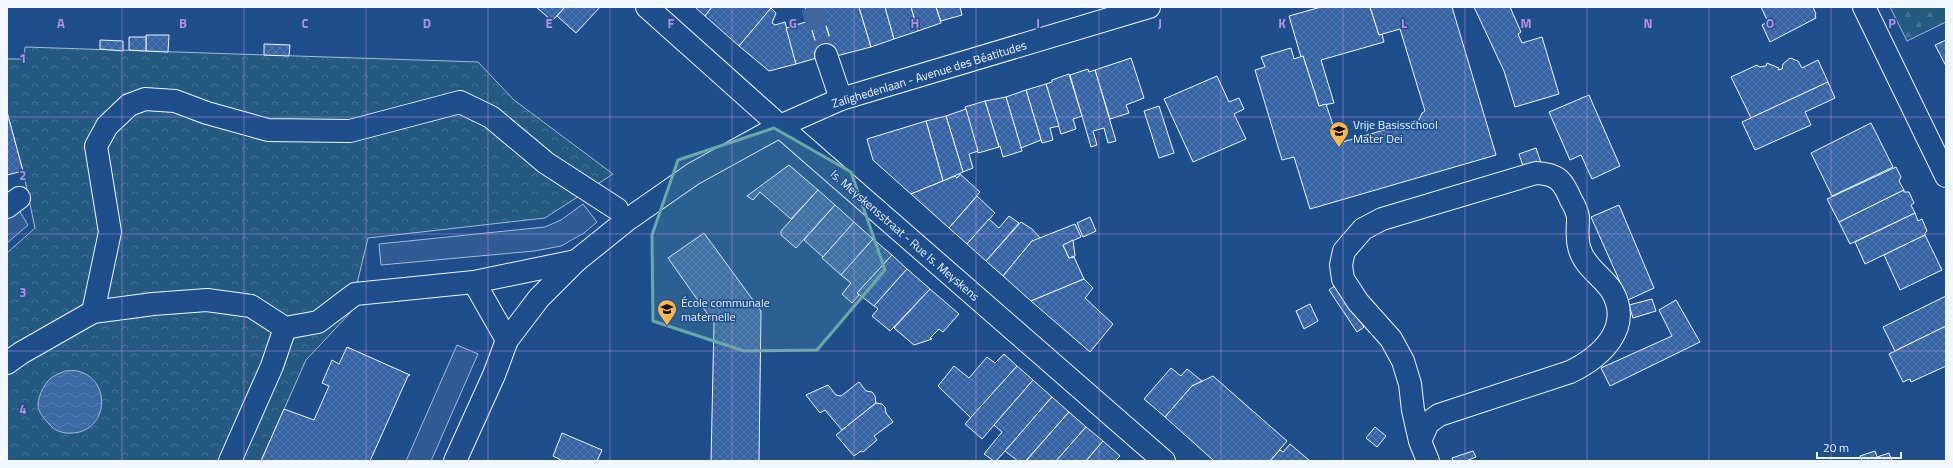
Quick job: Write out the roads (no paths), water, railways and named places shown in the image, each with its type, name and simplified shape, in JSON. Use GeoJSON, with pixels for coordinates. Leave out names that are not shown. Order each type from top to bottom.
{"type":"FeatureCollection","features":[{"type":"Feature","properties":{"kind":"street","name":"Is. Meyskensstraat - Rue Is. Meyskens"},"geometry":{"type":"LineString","coordinates":[[647,7],[780,126],[1164,461]]}},
{"type":"Feature","properties":{"kind":"street"},"geometry":{"type":"LineString","coordinates":[[1864,7],[1946,176]]}},
{"type":"Feature","properties":{"kind":"street","name":"Zalighedenlaan - Avenue des Béatitudes"},"geometry":{"type":"LineString","coordinates":[[455,461],[494,375],[507,340],[539,298],[576,261],[627,220],[693,174],[780,126],[841,99],[1144,8]]}},
{"type":"Feature","properties":{"kind":"street"},"geometry":{"type":"LineString","coordinates":[[826,55],[841,99]]}},
{"type":"Feature","properties":{"kind":"street"},"geometry":{"type":"LineString","coordinates":[[93,312],[110,232],[96,146],[107,126],[123,110],[129,105],[145,100],[175,101],[207,113],[268,130],[335,131],[350,131],[460,102],[491,117],[546,163],[617,209]]}},
{"type":"Feature","properties":{"kind":"street"},"geometry":{"type":"LineString","coordinates":[[1420,441],[1428,423],[1439,415],[1570,372],[1589,363],[1612,338],[1618,326],[1618,308],[1612,292],[1587,263],[1580,251],[1578,215],[1564,184],[1558,178],[1548,174],[1536,173],[1382,220],[1363,229],[1344,251],[1341,265],[1343,279],[1358,302],[1390,339],[1402,362],[1410,384],[1413,410],[1420,441],[1428,461]]}},
{"type":"Feature","properties":{"kind":"street"},"geometry":{"type":"LineString","coordinates":[[7,363],[21,353],[93,312],[153,304],[207,300],[251,306],[285,328],[318,322],[355,294],[474,282],[576,261]]}},
{"type":"Feature","properties":{"kind":"street"},"geometry":{"type":"LineString","coordinates":[[474,282],[507,340]]}},
{"type":"Feature","properties":{"kind":"street"},"geometry":{"type":"LineString","coordinates":[[230,461],[272,366],[285,328]]}},
{"type":"Feature","properties":{"kind":"water"},"geometry":{"type":"Polygon","coordinates":[[[65,371],[76,371],[88,376],[96,384],[101,393],[102,404],[99,415],[93,424],[84,430],[72,433],[60,432],[54,429],[42,416],[38,405],[41,392],[45,384],[55,375],[65,371]]]}},
{"type":"Feature","properties":{"kind":"tunnel"},"geometry":{"type":"LineString","coordinates":[[812,7],[826,55]]}},
{"type":"Feature","properties":{"kind":"place","name":"Vrije Basisschool Mater Dei"},"geometry":{"type":"Point","coordinates":[1339,148]}},
{"type":"Feature","properties":{"kind":"place","name":"École communale maternelle"},"geometry":{"type":"Point","coordinates":[667,326]}}]}
